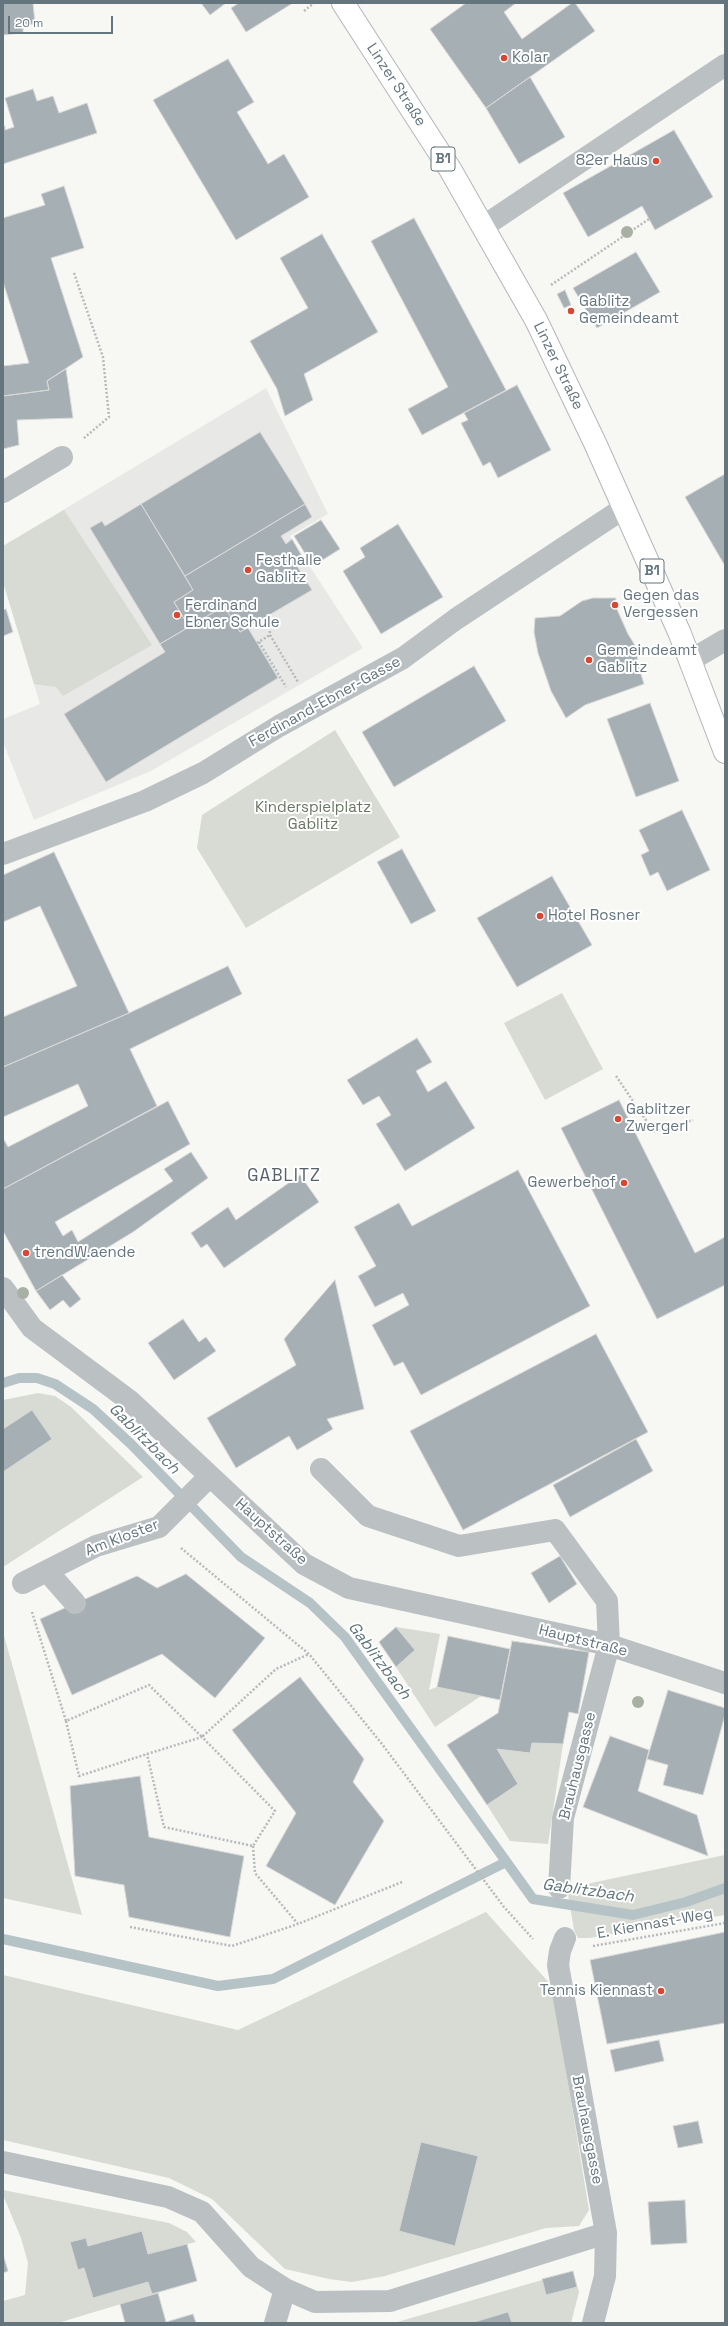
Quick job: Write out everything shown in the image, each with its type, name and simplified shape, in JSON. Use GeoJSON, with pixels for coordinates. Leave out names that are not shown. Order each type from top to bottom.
{"type":"FeatureCollection","features":[{"type":"Feature","properties":{"kind":"main road","name":"Linzer Straße"},"geometry":{"type":"LineString","coordinates":[[343,3],[450,169],[484,226],[525,301],[595,443],[624,508],[691,660],[725,752]]}},
{"type":"Feature","properties":{"kind":"street"},"geometry":{"type":"LineString","coordinates":[[484,226],[725,65]]}},
{"type":"Feature","properties":{"kind":"street"},"geometry":{"type":"LineString","coordinates":[[3,492],[62,457]]}},
{"type":"Feature","properties":{"kind":"street","name":"Ferdinand-Ebner-Gasse"},"geometry":{"type":"LineString","coordinates":[[3,854],[146,801],[203,773],[315,707],[404,658],[456,619],[624,508]]}},
{"type":"Feature","properties":{"kind":"street"},"geometry":{"type":"LineString","coordinates":[[691,660],[725,640]]}},
{"type":"Feature","properties":{"kind":"street","name":"Hauptstraße"},"geometry":{"type":"LineString","coordinates":[[3,1288],[32,1328],[130,1401],[203,1483],[304,1564],[349,1588],[609,1645],[725,1683]]}},
{"type":"Feature","properties":{"kind":"street","name":"Brauhausgasse"},"geometry":{"type":"LineString","coordinates":[[321,1469],[368,1516],[459,1546],[555,1530],[607,1601],[609,1645],[563,1818],[558,1888]]}},
{"type":"Feature","properties":{"kind":"street","name":"Am Kloster"},"geometry":{"type":"LineString","coordinates":[[23,1583],[96,1546],[165,1521],[203,1483]]}},
{"type":"Feature","properties":{"kind":"street"},"geometry":{"type":"LineString","coordinates":[[47,1571],[75,1603]]}},
{"type":"Feature","properties":{"kind":"street","name":"Brauhausgasse"},"geometry":{"type":"LineString","coordinates":[[565,1938],[560,1951],[558,1966],[606,2233],[605,2276],[593,2323]]}},
{"type":"Feature","properties":{"kind":"street"},"geometry":{"type":"LineString","coordinates":[[3,2162],[168,2198],[202,2212],[251,2267],[285,2289],[315,2302],[390,2301],[606,2233]]}},
{"type":"Feature","properties":{"kind":"street"},"geometry":{"type":"LineString","coordinates":[[275,2323],[285,2289]]}},
{"type":"Feature","properties":{"kind":"path"},"geometry":{"type":"LineString","coordinates":[[304,11],[315,3]]}},
{"type":"Feature","properties":{"kind":"path"},"geometry":{"type":"LineString","coordinates":[[525,301],[649,219]]}},
{"type":"Feature","properties":{"kind":"path"},"geometry":{"type":"LineString","coordinates":[[62,457],[109,417],[103,357],[74,273]]}},
{"type":"Feature","properties":{"kind":"path"},"geometry":{"type":"LineString","coordinates":[[269,615],[270,635],[297,681],[315,707]]}},
{"type":"Feature","properties":{"kind":"path"},"geometry":{"type":"LineString","coordinates":[[270,635],[258,642],[286,688],[297,681]]}},
{"type":"Feature","properties":{"kind":"path"},"geometry":{"type":"LineString","coordinates":[[616,1076],[654,1132],[693,1120]]}},
{"type":"Feature","properties":{"kind":"path"},"geometry":{"type":"LineString","coordinates":[[165,1521],[177,1545],[309,1654],[382,1744],[504,1908],[558,1966]]}},
{"type":"Feature","properties":{"kind":"path"},"geometry":{"type":"LineString","coordinates":[[23,1583],[66,1720],[79,1776],[202,1737],[276,1669],[309,1654]]}},
{"type":"Feature","properties":{"kind":"path"},"geometry":{"type":"LineString","coordinates":[[66,1720],[149,1685],[275,1811],[253,1846],[255,1873],[298,1924]]}},
{"type":"Feature","properties":{"kind":"path"},"geometry":{"type":"LineString","coordinates":[[147,1754],[164,1827],[253,1846]]}},
{"type":"Feature","properties":{"kind":"path"},"geometry":{"type":"LineString","coordinates":[[130,1927],[232,1946],[298,1924],[402,1882]]}},
{"type":"Feature","properties":{"kind":"path","name":"E. Kiennast-Weg"},"geometry":{"type":"LineString","coordinates":[[589,1946],[725,1923]]}},
{"type":"Feature","properties":{"kind":"shaded area","name":"Ferdinand Ebner Schule"},"geometry":{"type":"Polygon","coordinates":[[[266,388],[328,514],[290,536],[363,648],[151,771],[34,820],[3,742],[3,719],[40,704],[3,582],[3,546],[266,388]]]}},
{"type":"Feature","properties":{"kind":"green space"},"geometry":{"type":"Polygon","coordinates":[[[64,510],[152,645],[63,696],[56,687],[34,684],[3,582],[3,546],[64,510]]]}},
{"type":"Feature","properties":{"kind":"green space","name":"Kinderspielplatz Gablitz"},"geometry":{"type":"Polygon","coordinates":[[[335,730],[400,837],[246,928],[197,848],[202,815],[335,730]]]}},
{"type":"Feature","properties":{"kind":"green space"},"geometry":{"type":"Polygon","coordinates":[[[562,993],[603,1069],[545,1100],[504,1023],[562,993]]]}},
{"type":"Feature","properties":{"kind":"green space"},"geometry":{"type":"Polygon","coordinates":[[[38,1393],[55,1396],[71,1407],[143,1477],[3,1567],[3,1400],[38,1393]]]}},
{"type":"Feature","properties":{"kind":"green space"},"geometry":{"type":"Polygon","coordinates":[[[396,1627],[440,1634],[429,1690],[437,1687],[481,1696],[435,1727],[396,1667],[415,1650],[396,1627]]]}},
{"type":"Feature","properties":{"kind":"green space"},"geometry":{"type":"Polygon","coordinates":[[[3,1632],[82,1915],[3,1898],[3,1632]]]}},
{"type":"Feature","properties":{"kind":"green space"},"geometry":{"type":"Polygon","coordinates":[[[532,1743],[563,1744],[548,1844],[510,1841],[487,1805],[518,1784],[497,1749],[530,1753],[532,1743]]]}},
{"type":"Feature","properties":{"kind":"green space"},"geometry":{"type":"Polygon","coordinates":[[[725,1855],[725,1915],[589,1938],[578,1938],[574,1930],[567,1888],[725,1855]]]}},
{"type":"Feature","properties":{"kind":"green space"},"geometry":{"type":"Polygon","coordinates":[[[486,1912],[552,1986],[589,2210],[579,2226],[546,2228],[385,2276],[352,2282],[329,2279],[285,2269],[212,2199],[169,2178],[3,2140],[3,1975],[238,2030],[486,1912]]]}},
{"type":"Feature","properties":{"kind":"green space"},"geometry":{"type":"Polygon","coordinates":[[[3,2190],[169,2223],[187,2232],[196,2242],[187,2244],[197,2281],[58,2323],[3,2323],[3,2301],[25,2295],[28,2263],[21,2238],[3,2195],[3,2190]]]}},
{"type":"Feature","properties":{"kind":"green space"},"geometry":{"type":"Polygon","coordinates":[[[573,2271],[579,2292],[571,2323],[394,2323],[573,2271]]]}},
{"type":"Feature","properties":{"kind":"building"},"geometry":{"type":"Polygon","coordinates":[[[3,3],[33,3],[35,24],[23,25],[23,33],[3,35],[3,3]]]}},
{"type":"Feature","properties":{"kind":"building"},"geometry":{"type":"Polygon","coordinates":[[[201,3],[226,3],[210,15],[201,3]]]}},
{"type":"Feature","properties":{"kind":"building"},"geometry":{"type":"Polygon","coordinates":[[[239,3],[293,3],[246,32],[231,8],[239,3]]]}},
{"type":"Feature","properties":{"kind":"building","name":"Kolar"},"geometry":{"type":"Polygon","coordinates":[[[466,3],[516,3],[504,12],[522,39],[572,3],[575,3],[595,31],[486,108],[430,29],[466,3]]]}},
{"type":"Feature","properties":{"kind":"building"},"geometry":{"type":"Polygon","coordinates":[[[228,59],[254,102],[237,112],[268,164],[284,154],[309,197],[236,240],[153,100],[228,59]]]}},
{"type":"Feature","properties":{"kind":"building"},"geometry":{"type":"Polygon","coordinates":[[[530,77],[565,137],[519,164],[486,108],[530,77]]]}},
{"type":"Feature","properties":{"kind":"building"},"geometry":{"type":"Polygon","coordinates":[[[33,89],[37,101],[53,96],[59,113],[87,103],[97,133],[3,164],[3,126],[5,126],[5,130],[14,127],[5,98],[33,89]]]}},
{"type":"Feature","properties":{"kind":"building","name":"82er Haus"},"geometry":{"type":"Polygon","coordinates":[[[674,130],[713,197],[655,230],[642,206],[588,237],[563,193],[674,130]]]}},
{"type":"Feature","properties":{"kind":"building"},"geometry":{"type":"Polygon","coordinates":[[[64,186],[84,248],[51,258],[83,357],[47,381],[49,390],[3,396],[3,366],[29,363],[3,282],[3,218],[45,205],[41,194],[64,186]]]}},
{"type":"Feature","properties":{"kind":"building"},"geometry":{"type":"Polygon","coordinates":[[[414,218],[506,390],[422,435],[408,409],[448,387],[371,241],[414,218]]]}},
{"type":"Feature","properties":{"kind":"building"},"geometry":{"type":"Polygon","coordinates":[[[322,234],[378,332],[304,374],[313,400],[285,416],[277,389],[250,341],[308,308],[280,258],[322,234]]]}},
{"type":"Feature","properties":{"kind":"building"},"geometry":{"type":"Polygon","coordinates":[[[636,252],[660,292],[597,328],[573,288],[636,252]]]}},
{"type":"Feature","properties":{"kind":"building"},"geometry":{"type":"Polygon","coordinates":[[[565,290],[571,305],[564,308],[557,294],[565,290]]]}},
{"type":"Feature","properties":{"kind":"building"},"geometry":{"type":"Polygon","coordinates":[[[66,369],[73,418],[17,420],[19,445],[3,449],[3,396],[49,390],[47,381],[66,369]]]}},
{"type":"Feature","properties":{"kind":"building"},"geometry":{"type":"Polygon","coordinates":[[[517,385],[551,450],[498,478],[490,462],[483,466],[461,423],[468,420],[464,413],[517,385]]]}},
{"type":"Feature","properties":{"kind":"building"},"geometry":{"type":"Polygon","coordinates":[[[260,432],[305,504],[185,576],[141,504],[260,432]]]}},
{"type":"Feature","properties":{"kind":"building"},"geometry":{"type":"Polygon","coordinates":[[[725,474],[725,566],[685,497],[725,474]]]}},
{"type":"Feature","properties":{"kind":"building"},"geometry":{"type":"Polygon","coordinates":[[[141,504],[193,590],[174,602],[189,627],[160,644],[90,528],[102,521],[105,526],[141,504]]]}},
{"type":"Feature","properties":{"kind":"building","name":"Festhalle Gablitz"},"geometry":{"type":"Polygon","coordinates":[[[305,504],[312,517],[281,536],[286,544],[292,539],[303,558],[295,563],[312,590],[240,632],[224,606],[189,627],[174,602],[193,590],[185,576],[305,504]]]}},
{"type":"Feature","properties":{"kind":"building"},"geometry":{"type":"Polygon","coordinates":[[[321,520],[340,549],[313,566],[294,536],[321,520]]]}},
{"type":"Feature","properties":{"kind":"building"},"geometry":{"type":"Polygon","coordinates":[[[398,524],[443,597],[381,634],[343,571],[365,557],[360,548],[398,524]]]}},
{"type":"Feature","properties":{"kind":"building","name":"Gemeindeamt Gablitz"},"geometry":{"type":"Polygon","coordinates":[[[593,598],[616,598],[615,605],[628,634],[636,647],[638,665],[644,684],[585,705],[566,718],[551,691],[538,653],[534,632],[535,618],[560,616],[582,601],[593,598]]]}},
{"type":"Feature","properties":{"kind":"building"},"geometry":{"type":"Polygon","coordinates":[[[224,606],[240,632],[248,628],[278,678],[106,782],[64,714],[165,652],[160,644],[224,606]]]}},
{"type":"Feature","properties":{"kind":"building"},"geometry":{"type":"Polygon","coordinates":[[[6,609],[13,632],[3,636],[3,610],[6,609]]]}},
{"type":"Feature","properties":{"kind":"building"},"geometry":{"type":"Polygon","coordinates":[[[474,666],[506,721],[394,787],[362,732],[474,666]]]}},
{"type":"Feature","properties":{"kind":"building"},"geometry":{"type":"Polygon","coordinates":[[[650,703],[679,781],[636,797],[607,719],[650,703]]]}},
{"type":"Feature","properties":{"kind":"building"},"geometry":{"type":"Polygon","coordinates":[[[682,810],[710,870],[667,891],[658,872],[650,876],[641,855],[649,851],[639,830],[682,810]]]}},
{"type":"Feature","properties":{"kind":"building"},"geometry":{"type":"Polygon","coordinates":[[[402,849],[436,911],[411,924],[377,862],[402,849]]]}},
{"type":"Feature","properties":{"kind":"building"},"geometry":{"type":"Polygon","coordinates":[[[54,852],[129,1013],[3,1067],[3,1017],[77,986],[40,906],[3,922],[3,875],[54,852]]]}},
{"type":"Feature","properties":{"kind":"building"},"geometry":{"type":"Polygon","coordinates":[[[552,876],[592,945],[517,987],[477,918],[552,876]]]}},
{"type":"Feature","properties":{"kind":"building"},"geometry":{"type":"Polygon","coordinates":[[[228,966],[242,994],[130,1049],[157,1106],[3,1189],[3,1138],[8,1147],[88,1106],[78,1084],[3,1117],[3,1067],[129,1013],[228,966]]]}},
{"type":"Feature","properties":{"kind":"building"},"geometry":{"type":"Polygon","coordinates":[[[417,1038],[432,1062],[416,1071],[428,1092],[446,1081],[475,1128],[405,1171],[376,1124],[391,1115],[379,1096],[363,1105],[347,1080],[417,1038]]]}},
{"type":"Feature","properties":{"kind":"building","name":"Gewerbehof"},"geometry":{"type":"Polygon","coordinates":[[[619,1100],[695,1253],[725,1237],[725,1285],[657,1319],[561,1128],[619,1100]]]}},
{"type":"Feature","properties":{"kind":"building"},"geometry":{"type":"Polygon","coordinates":[[[168,1101],[190,1144],[55,1222],[63,1236],[72,1230],[78,1242],[173,1181],[164,1169],[191,1152],[208,1178],[133,1232],[36,1291],[3,1231],[3,1189],[168,1101]]]}},
{"type":"Feature","properties":{"kind":"building"},"geometry":{"type":"Polygon","coordinates":[[[518,1170],[590,1306],[421,1395],[403,1362],[394,1366],[372,1325],[409,1305],[403,1293],[375,1307],[358,1276],[376,1266],[354,1227],[399,1203],[412,1226],[518,1170]]]}},
{"type":"Feature","properties":{"kind":"building"},"geometry":{"type":"Polygon","coordinates":[[[300,1175],[319,1202],[224,1268],[207,1244],[201,1248],[191,1233],[228,1207],[236,1220],[300,1175]]]}},
{"type":"Feature","properties":{"kind":"building"},"geometry":{"type":"Polygon","coordinates":[[[62,1275],[81,1299],[70,1308],[63,1300],[50,1310],[36,1291],[62,1275]]]}},
{"type":"Feature","properties":{"kind":"building"},"geometry":{"type":"Polygon","coordinates":[[[335,1280],[364,1409],[327,1419],[333,1429],[297,1450],[289,1436],[236,1468],[207,1418],[296,1365],[284,1339],[335,1280]]]}},
{"type":"Feature","properties":{"kind":"building"},"geometry":{"type":"Polygon","coordinates":[[[183,1319],[199,1342],[206,1337],[216,1351],[174,1380],[148,1343],[183,1319]]]}},
{"type":"Feature","properties":{"kind":"building"},"geometry":{"type":"Polygon","coordinates":[[[596,1334],[648,1432],[463,1530],[410,1431],[596,1334]]]}},
{"type":"Feature","properties":{"kind":"building"},"geometry":{"type":"Polygon","coordinates":[[[32,1410],[52,1439],[3,1472],[3,1429],[32,1410]]]}},
{"type":"Feature","properties":{"kind":"building"},"geometry":{"type":"Polygon","coordinates":[[[636,1439],[653,1471],[570,1517],[553,1485],[636,1439]]]}},
{"type":"Feature","properties":{"kind":"building"},"geometry":{"type":"Polygon","coordinates":[[[560,1556],[577,1584],[549,1603],[531,1573],[560,1556]]]}},
{"type":"Feature","properties":{"kind":"building"},"geometry":{"type":"Polygon","coordinates":[[[186,1574],[265,1638],[215,1698],[162,1654],[72,1695],[40,1619],[137,1576],[157,1588],[186,1574]]]}},
{"type":"Feature","properties":{"kind":"building"},"geometry":{"type":"Polygon","coordinates":[[[396,1627],[415,1650],[396,1667],[379,1642],[396,1627]]]}},
{"type":"Feature","properties":{"kind":"building"},"geometry":{"type":"Polygon","coordinates":[[[448,1636],[510,1649],[500,1700],[437,1687],[448,1636]]]}},
{"type":"Feature","properties":{"kind":"building"},"geometry":{"type":"Polygon","coordinates":[[[512,1641],[589,1652],[578,1714],[569,1712],[563,1744],[532,1743],[530,1753],[497,1749],[518,1784],[487,1805],[447,1745],[498,1713],[512,1641]]]}},
{"type":"Feature","properties":{"kind":"building"},"geometry":{"type":"Polygon","coordinates":[[[300,1677],[364,1759],[353,1782],[384,1821],[335,1905],[266,1866],[296,1813],[232,1730],[300,1677]]]}},
{"type":"Feature","properties":{"kind":"building"},"geometry":{"type":"Polygon","coordinates":[[[668,1690],[725,1708],[725,1715],[703,1795],[663,1785],[668,1765],[647,1759],[668,1690]]]}},
{"type":"Feature","properties":{"kind":"building"},"geometry":{"type":"Polygon","coordinates":[[[610,1736],[649,1750],[638,1791],[697,1815],[708,1856],[583,1807],[610,1736]]]}},
{"type":"Feature","properties":{"kind":"building"},"geometry":{"type":"Polygon","coordinates":[[[140,1776],[149,1837],[244,1856],[230,1937],[129,1917],[124,1885],[75,1876],[70,1786],[140,1776]]]}},
{"type":"Feature","properties":{"kind":"building","name":"Tennis Kiennast"},"geometry":{"type":"Polygon","coordinates":[[[725,1932],[725,2023],[607,2044],[590,1960],[725,1932]]]}},
{"type":"Feature","properties":{"kind":"building"},"geometry":{"type":"Polygon","coordinates":[[[659,2040],[664,2061],[615,2072],[610,2050],[659,2040]]]}},
{"type":"Feature","properties":{"kind":"building"},"geometry":{"type":"Polygon","coordinates":[[[698,2121],[703,2143],[678,2148],[673,2126],[698,2121]]]}},
{"type":"Feature","properties":{"kind":"building"},"geometry":{"type":"Polygon","coordinates":[[[421,2142],[478,2156],[455,2246],[399,2231],[421,2142]]]}},
{"type":"Feature","properties":{"kind":"building"},"geometry":{"type":"Polygon","coordinates":[[[685,2200],[687,2243],[651,2245],[648,2202],[685,2200]]]}},
{"type":"Feature","properties":{"kind":"building"},"geometry":{"type":"Polygon","coordinates":[[[142,2231],[148,2254],[187,2244],[197,2281],[152,2294],[148,2282],[93,2298],[84,2268],[78,2270],[70,2242],[86,2238],[88,2246],[142,2231]]]}},
{"type":"Feature","properties":{"kind":"building"},"geometry":{"type":"Polygon","coordinates":[[[3,2254],[8,2271],[3,2273],[3,2254]]]}},
{"type":"Feature","properties":{"kind":"building"},"geometry":{"type":"Polygon","coordinates":[[[573,2271],[577,2287],[546,2295],[542,2279],[573,2271]]]}},
{"type":"Feature","properties":{"kind":"building"},"geometry":{"type":"Polygon","coordinates":[[[158,2293],[166,2322],[193,2314],[196,2323],[125,2323],[120,2304],[158,2293]]]}},
{"type":"Feature","properties":{"kind":"building"},"geometry":{"type":"Polygon","coordinates":[[[508,2312],[512,2323],[471,2323],[508,2312]]]}},
{"type":"Feature","properties":{"kind":"waterway","name":"Gablitzbach"},"geometry":{"type":"LineString","coordinates":[[3,1383],[19,1378],[37,1378],[55,1384],[93,1409],[131,1444],[241,1557],[310,1603],[345,1637],[533,1899],[633,1915],[686,1902],[725,1888]]}},
{"type":"Feature","properties":{"kind":"waterway"},"geometry":{"type":"LineString","coordinates":[[3,1939],[218,1986],[273,1979],[506,1862]]}},
{"type":"Feature","properties":{"kind":"place","name":"Kolar"},"geometry":{"type":"Point","coordinates":[504,58]}},
{"type":"Feature","properties":{"kind":"place","name":"82er Haus"},"geometry":{"type":"Point","coordinates":[656,161]}},
{"type":"Feature","properties":{"kind":"place","name":"Gablitz Gemeindeamt"},"geometry":{"type":"Point","coordinates":[571,311]}},
{"type":"Feature","properties":{"kind":"place","name":"Festhalle Gablitz"},"geometry":{"type":"Point","coordinates":[248,570]}},
{"type":"Feature","properties":{"kind":"place","name":"Gegen das Vergessen"},"geometry":{"type":"Point","coordinates":[615,605]}},
{"type":"Feature","properties":{"kind":"place","name":"Ferdinand Ebner Schule"},"geometry":{"type":"Point","coordinates":[177,615]}},
{"type":"Feature","properties":{"kind":"place","name":"Gemeindeamt Gablitz"},"geometry":{"type":"Point","coordinates":[589,660]}},
{"type":"Feature","properties":{"kind":"place","name":"Hotel Rosner"},"geometry":{"type":"Point","coordinates":[540,916]}},
{"type":"Feature","properties":{"kind":"place","name":"Gablitzer Zwergerl"},"geometry":{"type":"Point","coordinates":[618,1119]}},
{"type":"Feature","properties":{"kind":"place","name":"Gewerbehof"},"geometry":{"type":"Point","coordinates":[624,1183]}},
{"type":"Feature","properties":{"kind":"place","name":"trendW.aende"},"geometry":{"type":"Point","coordinates":[26,1253]}},
{"type":"Feature","properties":{"kind":"place","name":"Tennis Kiennast"},"geometry":{"type":"Point","coordinates":[661,1991]}},
{"type":"Feature","properties":{"kind":"district","name":"GABLITZ"},"geometry":{"type":"Point","coordinates":[284,1176]}}]}
